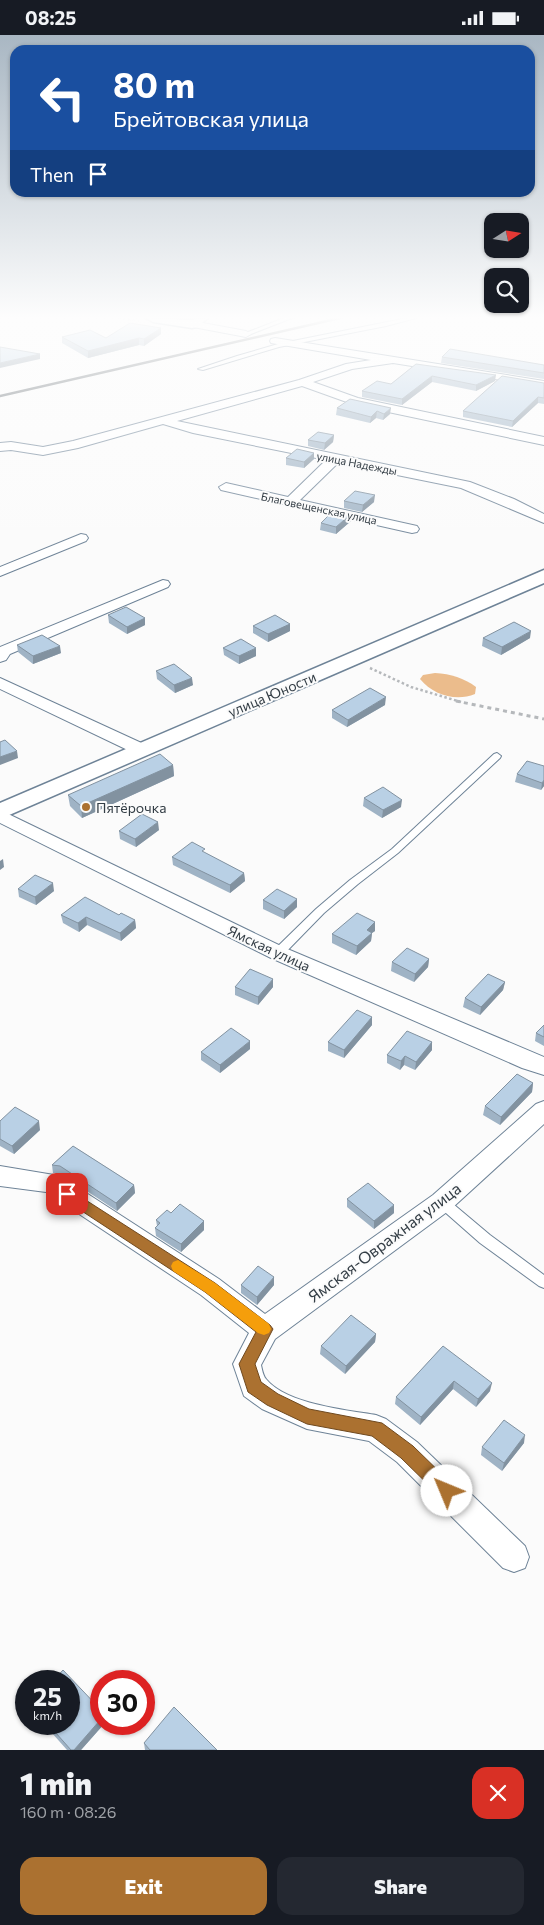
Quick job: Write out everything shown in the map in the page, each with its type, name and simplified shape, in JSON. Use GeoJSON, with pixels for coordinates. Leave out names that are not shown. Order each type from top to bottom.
{"type":"FeatureCollection","features":[{"type":"Feature","properties":{"kind":"street"},"geometry":{"type":"LineString","coordinates":[[0,447],[10,446],[43,451],[74,445],[243,398]]}},
{"type":"Feature","properties":{"kind":"street"},"geometry":{"type":"LineString","coordinates":[[347,398],[544,441]]}},
{"type":"Feature","properties":{"kind":"street","name":"улица Надежды"},"geometry":{"type":"LineString","coordinates":[[165,421],[193,429],[465,485],[509,502],[544,519]]}},
{"type":"Feature","properties":{"kind":"street"},"geometry":{"type":"LineString","coordinates":[[290,502],[335,459]]}},
{"type":"Feature","properties":{"kind":"street","name":"Благовещенская улица"},"geometry":{"type":"LineString","coordinates":[[226,487],[412,529]]}},
{"type":"Feature","properties":{"kind":"street"},"geometry":{"type":"LineString","coordinates":[[0,572],[81,538]]}},
{"type":"Feature","properties":{"kind":"street","name":"улица Юности"},"geometry":{"type":"LineString","coordinates":[[0,812],[544,576]]}},
{"type":"Feature","properties":{"kind":"street"},"geometry":{"type":"LineString","coordinates":[[0,657],[4,651],[163,584]]}},
{"type":"Feature","properties":{"kind":"street"},"geometry":{"type":"LineString","coordinates":[[0,668],[32,699]]}},
{"type":"Feature","properties":{"kind":"street"},"geometry":{"type":"LineString","coordinates":[[0,683],[142,750]]}},
{"type":"Feature","properties":{"kind":"street","name":"Ямская улица"},"geometry":{"type":"LineString","coordinates":[[0,816],[278,953],[530,1062],[544,1066]]}},
{"type":"Feature","properties":{"kind":"street","name":"Ямская-Овражная улица"},"geometry":{"type":"LineString","coordinates":[[265,1329],[442,1202],[544,1110]]}},
{"type":"Feature","properties":{"kind":"street"},"geometry":{"type":"LineString","coordinates":[[0,1176],[51,1183],[210,1287],[265,1329],[247,1364],[254,1387],[272,1400],[307,1416],[376,1429],[407,1452],[514,1557]]}},
{"type":"Feature","properties":{"kind":"lane"},"geometry":{"type":"LineString","coordinates":[[278,953],[320,911],[354,881],[395,851],[498,756]]}},
{"type":"Feature","properties":{"kind":"lane"},"geometry":{"type":"LineString","coordinates":[[442,1202],[485,1239],[544,1282]]}},
{"type":"Feature","properties":{"kind":"path"},"geometry":{"type":"LineString","coordinates":[[354,659],[404,686],[448,700],[544,719]]}},
{"type":"Feature","properties":{"kind":"shaded area"},"geometry":{"type":"Polygon","coordinates":[[[435,673],[452,675],[467,681],[476,687],[475,694],[453,697],[438,693],[425,685],[420,679],[423,675],[435,673]]]}},
{"type":"Feature","properties":{"kind":"building"},"geometry":{"type":"Polygon","coordinates":[[[477,398],[537,398],[513,421],[463,411],[477,398]]]}},
{"type":"Feature","properties":{"kind":"building"},"geometry":{"type":"Polygon","coordinates":[[[350,399],[391,408],[384,414],[377,411],[371,417],[337,408],[350,399]]]}},
{"type":"Feature","properties":{"kind":"building"},"geometry":{"type":"Polygon","coordinates":[[[318,432],[334,435],[325,443],[308,440],[318,432]]]}},
{"type":"Feature","properties":{"kind":"building"},"geometry":{"type":"Polygon","coordinates":[[[297,449],[314,453],[304,462],[286,458],[297,449]]]}},
{"type":"Feature","properties":{"kind":"building"},"geometry":{"type":"Polygon","coordinates":[[[355,491],[375,495],[363,505],[344,501],[355,491]]]}},
{"type":"Feature","properties":{"kind":"building"},"geometry":{"type":"Polygon","coordinates":[[[334,510],[351,514],[336,527],[321,523],[334,510]]]}},
{"type":"Feature","properties":{"kind":"building"},"geometry":{"type":"Polygon","coordinates":[[[126,607],[145,618],[127,627],[108,615],[126,607]]]}},
{"type":"Feature","properties":{"kind":"building"},"geometry":{"type":"Polygon","coordinates":[[[275,615],[290,624],[268,634],[253,626],[275,615]]]}},
{"type":"Feature","properties":{"kind":"building"},"geometry":{"type":"Polygon","coordinates":[[[514,622],[531,631],[502,647],[483,638],[514,622]]]}},
{"type":"Feature","properties":{"kind":"building"},"geometry":{"type":"Polygon","coordinates":[[[42,635],[60,646],[33,656],[17,645],[42,635]]]}},
{"type":"Feature","properties":{"kind":"building"},"geometry":{"type":"Polygon","coordinates":[[[241,639],[256,648],[239,656],[223,648],[241,639]]]}},
{"type":"Feature","properties":{"kind":"building"},"geometry":{"type":"Polygon","coordinates":[[[174,664],[192,678],[174,685],[156,671],[174,664]]]}},
{"type":"Feature","properties":{"kind":"building"},"geometry":{"type":"Polygon","coordinates":[[[370,688],[386,697],[348,720],[332,710],[370,688]]]}},
{"type":"Feature","properties":{"kind":"building"},"geometry":{"type":"Polygon","coordinates":[[[5,740],[17,751],[0,757],[0,742],[5,740]]]}},
{"type":"Feature","properties":{"kind":"building"},"geometry":{"type":"Polygon","coordinates":[[[160,754],[173,765],[81,806],[68,795],[160,754]]]}},
{"type":"Feature","properties":{"kind":"building"},"geometry":{"type":"Polygon","coordinates":[[[527,761],[544,766],[544,780],[542,783],[517,774],[527,761]]]}},
{"type":"Feature","properties":{"kind":"building"},"geometry":{"type":"Polygon","coordinates":[[[383,787],[402,800],[383,810],[364,798],[383,787]]]}},
{"type":"Feature","properties":{"kind":"building"},"geometry":{"type":"Polygon","coordinates":[[[142,814],[158,822],[135,839],[119,831],[142,814]]]}},
{"type":"Feature","properties":{"kind":"building"},"geometry":{"type":"Polygon","coordinates":[[[192,842],[205,849],[202,851],[244,873],[230,885],[172,857],[192,842]]]}},
{"type":"Feature","properties":{"kind":"building"},"geometry":{"type":"Polygon","coordinates":[[[35,875],[53,883],[35,897],[18,889],[35,875]]]}},
{"type":"Feature","properties":{"kind":"building"},"geometry":{"type":"Polygon","coordinates":[[[277,889],[297,899],[284,911],[263,900],[277,889]]]}},
{"type":"Feature","properties":{"kind":"building"},"geometry":{"type":"Polygon","coordinates":[[[85,897],[119,915],[121,913],[135,920],[120,933],[86,917],[78,923],[61,915],[85,897]]]}},
{"type":"Feature","properties":{"kind":"building"},"geometry":{"type":"Polygon","coordinates":[[[357,913],[375,922],[367,930],[372,933],[357,946],[332,934],[357,913]]]}},
{"type":"Feature","properties":{"kind":"building"},"geometry":{"type":"Polygon","coordinates":[[[407,948],[429,959],[415,974],[392,962],[407,948]]]}},
{"type":"Feature","properties":{"kind":"building"},"geometry":{"type":"Polygon","coordinates":[[[250,969],[273,979],[258,997],[235,987],[250,969]]]}},
{"type":"Feature","properties":{"kind":"building"},"geometry":{"type":"Polygon","coordinates":[[[488,974],[505,982],[481,1007],[465,998],[488,974]]]}},
{"type":"Feature","properties":{"kind":"building"},"geometry":{"type":"Polygon","coordinates":[[[357,1010],[372,1017],[344,1050],[328,1042],[357,1010]]]}},
{"type":"Feature","properties":{"kind":"building"},"geometry":{"type":"Polygon","coordinates":[[[544,1025],[544,1037],[536,1033],[544,1025]]]}},
{"type":"Feature","properties":{"kind":"building"},"geometry":{"type":"Polygon","coordinates":[[[231,1028],[250,1041],[220,1065],[201,1052],[231,1028]]]}},
{"type":"Feature","properties":{"kind":"building"},"geometry":{"type":"Polygon","coordinates":[[[407,1031],[432,1042],[416,1062],[405,1056],[401,1061],[387,1055],[407,1031]]]}},
{"type":"Feature","properties":{"kind":"building"},"geometry":{"type":"Polygon","coordinates":[[[517,1074],[533,1083],[501,1117],[485,1106],[517,1074]]]}},
{"type":"Feature","properties":{"kind":"building"},"geometry":{"type":"Polygon","coordinates":[[[15,1107],[39,1121],[12,1146],[0,1139],[0,1121],[15,1107]]]}},
{"type":"Feature","properties":{"kind":"building"},"geometry":{"type":"Polygon","coordinates":[[[73,1146],[134,1185],[116,1203],[60,1166],[52,1165],[73,1146]]]}},
{"type":"Feature","properties":{"kind":"building"},"geometry":{"type":"Polygon","coordinates":[[[368,1183],[394,1205],[374,1221],[347,1199],[368,1183]]]}},
{"type":"Feature","properties":{"kind":"building"},"geometry":{"type":"Polygon","coordinates":[[[180,1204],[204,1221],[181,1244],[155,1228],[160,1223],[156,1220],[167,1210],[171,1213],[180,1204]]]}},
{"type":"Feature","properties":{"kind":"building"},"geometry":{"type":"Polygon","coordinates":[[[258,1266],[274,1277],[257,1297],[241,1285],[258,1266]]]}},
{"type":"Feature","properties":{"kind":"building"},"geometry":{"type":"Polygon","coordinates":[[[351,1315],[376,1334],[346,1366],[321,1346],[351,1315]]]}},
{"type":"Feature","properties":{"kind":"building"},"geometry":{"type":"Polygon","coordinates":[[[443,1346],[492,1383],[478,1399],[454,1381],[421,1417],[396,1397],[443,1346]]]}},
{"type":"Feature","properties":{"kind":"building"},"geometry":{"type":"Polygon","coordinates":[[[504,1420],[525,1435],[504,1463],[482,1447],[504,1420]]]}},
{"type":"Feature","properties":{"kind":"building"},"geometry":{"type":"Polygon","coordinates":[[[80,1688],[90,1698],[90,1732],[74,1750],[71,1750],[58,1735],[80,1735],[80,1688]]]}},
{"type":"Feature","properties":{"kind":"building"},"geometry":{"type":"Polygon","coordinates":[[[174,1707],[217,1750],[150,1750],[144,1743],[151,1735],[155,1735],[155,1730],[174,1707]]]}},
{"type":"Feature","properties":{"kind":"slow traffic"},"geometry":{"type":"LineString","coordinates":[[178,1266],[210,1287],[264,1329]]}},
{"type":"Feature","properties":{"kind":"place","name":"Пятёрочка"},"geometry":{"type":"Point","coordinates":[86,807]}},
{"type":"Feature","properties":{"kind":"route"},"geometry":{"type":"LineString","coordinates":[[67,1194],[210,1287],[265,1329],[247,1364],[254,1387],[272,1400],[307,1416],[376,1429],[407,1452],[447,1491]]}}]}
